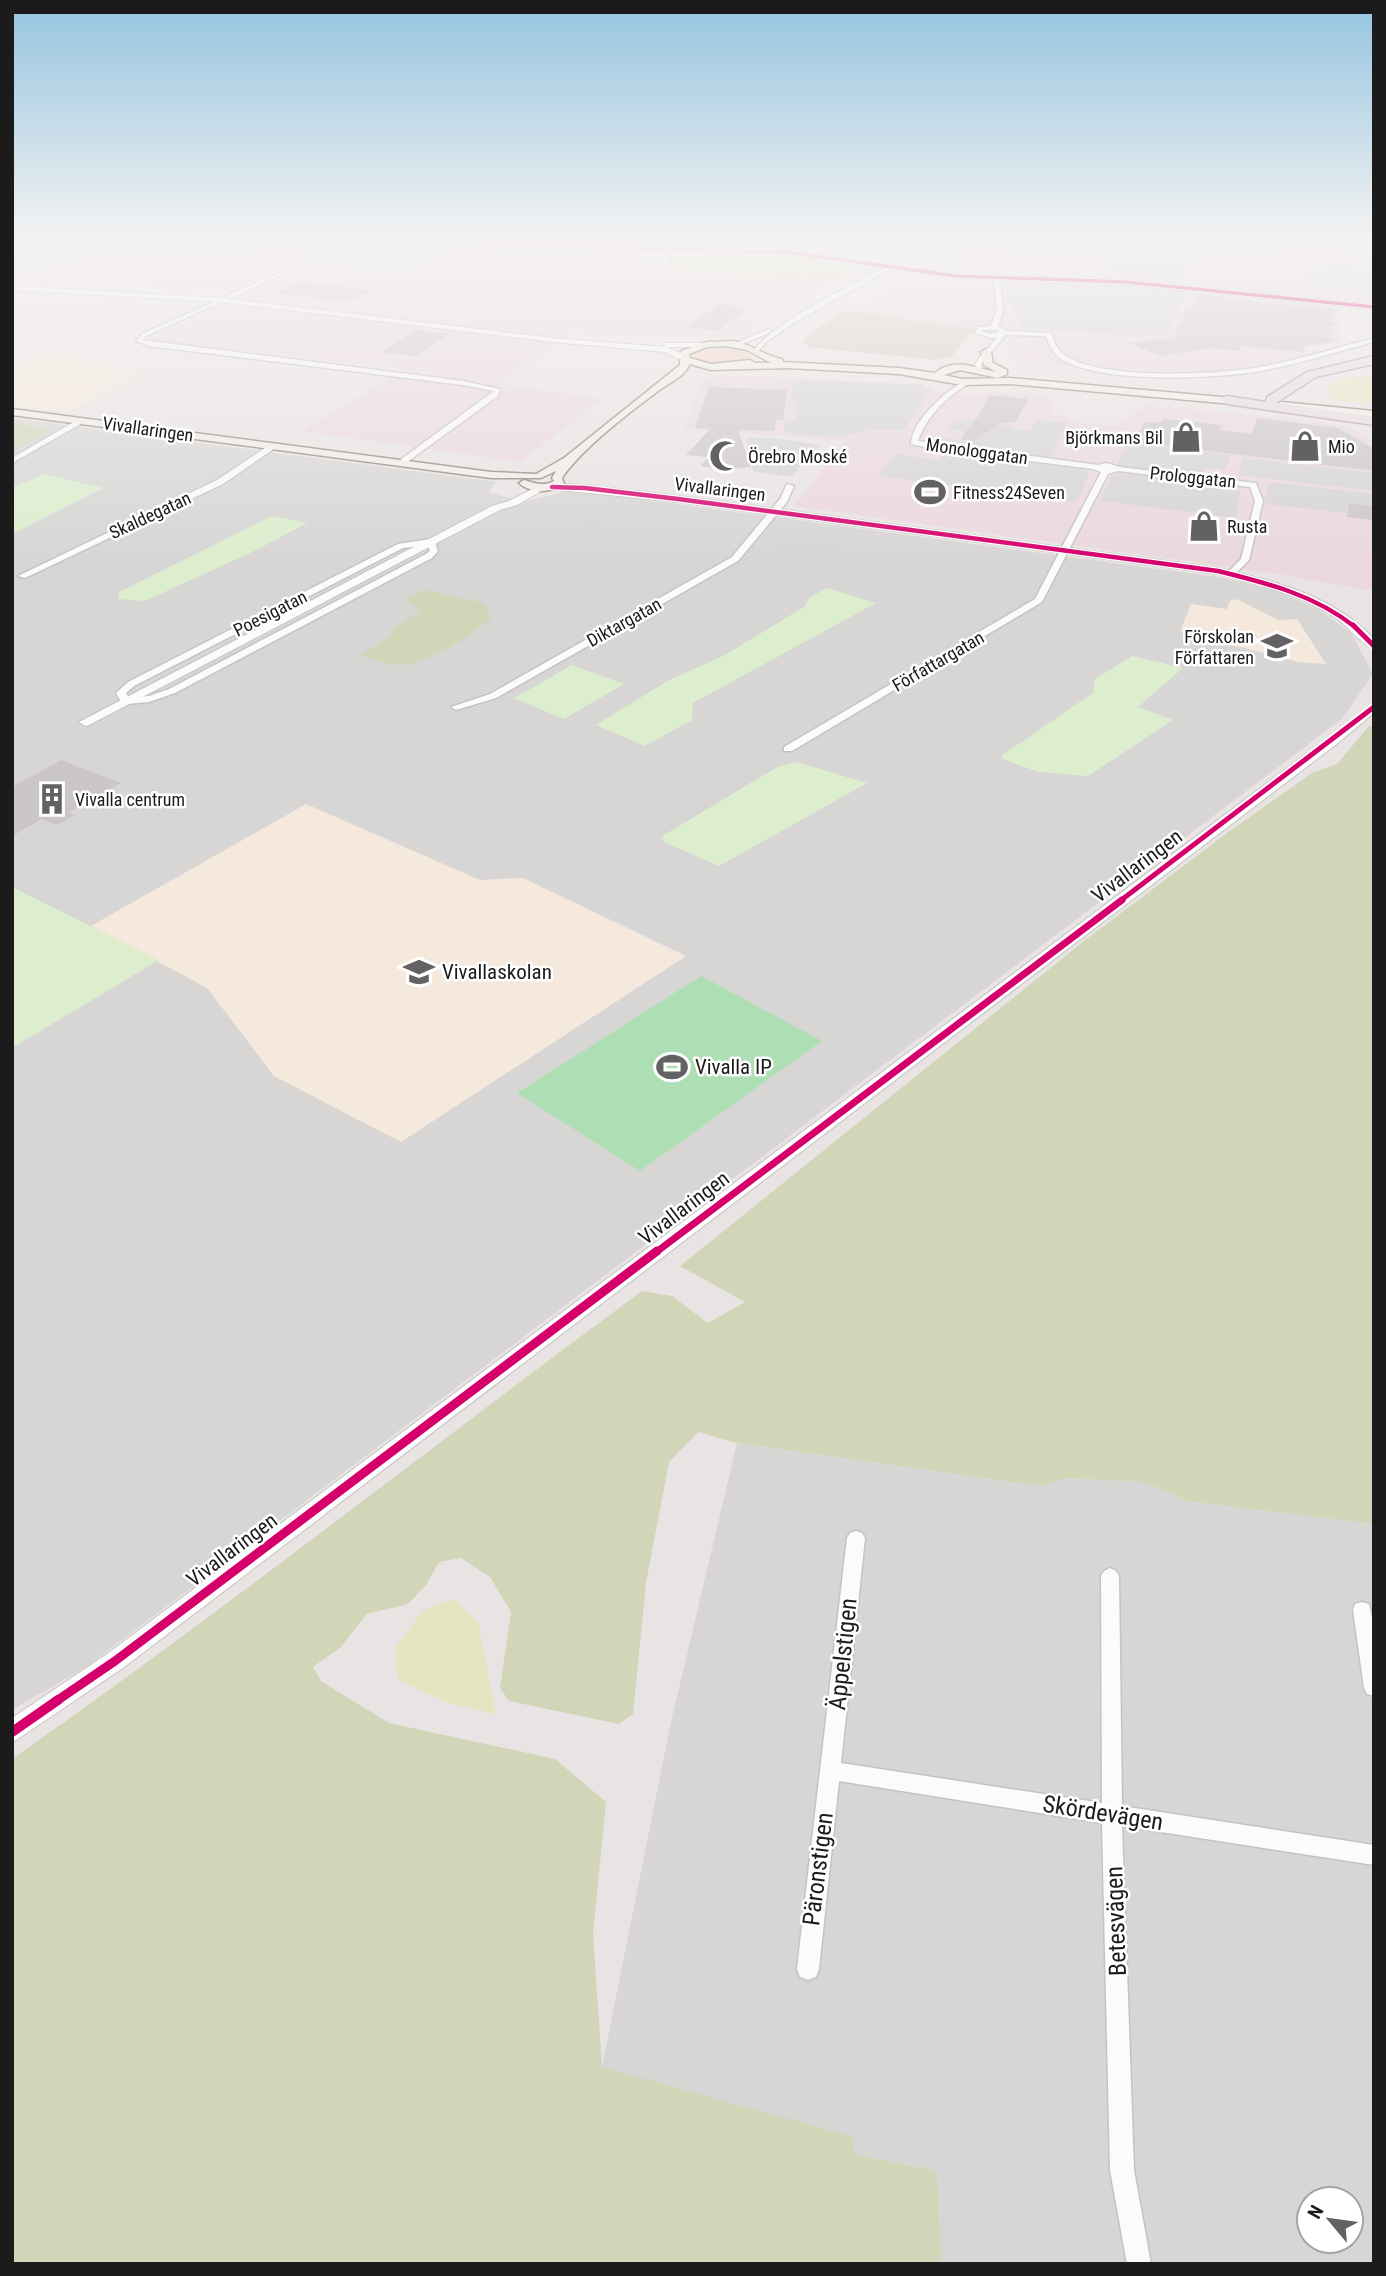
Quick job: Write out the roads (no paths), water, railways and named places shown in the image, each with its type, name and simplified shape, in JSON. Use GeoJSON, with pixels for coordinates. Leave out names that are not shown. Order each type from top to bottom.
{"type":"FeatureCollection","features":[{"type":"Feature","properties":{"kind":"highway"},"geometry":{"type":"LineString","coordinates":[[1319,383],[1374,360]]}},
{"type":"Feature","properties":{"kind":"highway"},"geometry":{"type":"LineString","coordinates":[[1272,400],[1285,396],[1298,381],[1319,383],[1342,374],[1374,371]]}},
{"type":"Feature","properties":{"kind":"highway"},"geometry":{"type":"LineString","coordinates":[[1305,405],[1305,393],[1311,380],[1318,375],[1325,400],[1343,407]]}},
{"type":"Feature","properties":{"kind":"highway"},"geometry":{"type":"LineString","coordinates":[[1227,400],[1374,421]]}},
{"type":"Feature","properties":{"kind":"main road","name":"Poesigatan"},"geometry":{"type":"LineString","coordinates":[[530,480],[568,460],[677,375],[685,366],[687,350]]}},
{"type":"Feature","properties":{"kind":"main road"},"geometry":{"type":"LineString","coordinates":[[748,350],[775,361],[922,369],[953,367],[983,375],[1030,381],[1227,400],[1343,407],[1374,412]]}},
{"type":"Feature","properties":{"kind":"main road"},"geometry":{"type":"LineString","coordinates":[[986,352],[987,362],[997,370],[1030,381]]}},
{"type":"Feature","properties":{"kind":"main road"},"geometry":{"type":"LineString","coordinates":[[737,366],[755,360],[757,354]]}},
{"type":"Feature","properties":{"kind":"main road"},"geometry":{"type":"LineString","coordinates":[[685,359],[711,367],[800,366],[899,371],[968,382],[983,375]]}},
{"type":"Feature","properties":{"kind":"main road","name":"Poesigatan"},"geometry":{"type":"LineString","coordinates":[[648,396],[697,371],[711,367]]}},
{"type":"Feature","properties":{"kind":"main road"},"geometry":{"type":"LineString","coordinates":[[943,378],[940,372],[953,367]]}},
{"type":"Feature","properties":{"kind":"main road"},"geometry":{"type":"LineString","coordinates":[[945,396],[974,386],[1030,381],[1272,400],[1374,412]]}},
{"type":"Feature","properties":{"kind":"main road","name":"Vivallaringen"},"geometry":{"type":"LineString","coordinates":[[12,412],[530,480]]}},
{"type":"Feature","properties":{"kind":"main road","name":"Poesigatan"},"geometry":{"type":"LineString","coordinates":[[552,483],[568,460]]}},
{"type":"Feature","properties":{"kind":"main road"},"geometry":{"type":"LineString","coordinates":[[530,480],[552,483]]}},
{"type":"Feature","properties":{"kind":"main road"},"geometry":{"type":"LineString","coordinates":[[530,480],[552,483]]}},
{"type":"Feature","properties":{"kind":"street"},"geometry":{"type":"LineString","coordinates":[[194,350],[463,383],[498,390],[496,395],[400,463]]}},
{"type":"Feature","properties":{"kind":"street"},"geometry":{"type":"LineString","coordinates":[[667,350],[685,359]]}},
{"type":"Feature","properties":{"kind":"street"},"geometry":{"type":"LineString","coordinates":[[757,354],[759,350]]}},
{"type":"Feature","properties":{"kind":"street"},"geometry":{"type":"LineString","coordinates":[[953,367],[971,358],[976,350]]}},
{"type":"Feature","properties":{"kind":"street"},"geometry":{"type":"LineString","coordinates":[[1055,350],[1061,356],[1088,366],[1121,372],[1200,374],[1252,371],[1337,350]]}},
{"type":"Feature","properties":{"kind":"street"},"geometry":{"type":"LineString","coordinates":[[983,375],[978,364],[986,352]]}},
{"type":"Feature","properties":{"kind":"street"},"geometry":{"type":"LineString","coordinates":[[943,378],[945,396]]}},
{"type":"Feature","properties":{"kind":"street","name":"Monologgatan"},"geometry":{"type":"LineString","coordinates":[[968,382],[955,387],[945,396],[914,442],[1097,467]]}},
{"type":"Feature","properties":{"kind":"street"},"geometry":{"type":"LineString","coordinates":[[12,461],[82,421]]}},
{"type":"Feature","properties":{"kind":"street","name":"Skaldegatan"},"geometry":{"type":"LineString","coordinates":[[22,576],[220,482],[274,446]]}},
{"type":"Feature","properties":{"kind":"street"},"geometry":{"type":"LineString","coordinates":[[1097,467],[1107,465],[1118,469]]}},
{"type":"Feature","properties":{"kind":"street"},"geometry":{"type":"LineString","coordinates":[[1097,467],[1105,472],[1118,469]]}},
{"type":"Feature","properties":{"kind":"street","name":"Prologgatan"},"geometry":{"type":"LineString","coordinates":[[1118,469],[1253,485],[1259,500],[1245,560],[1230,574]]}},
{"type":"Feature","properties":{"kind":"street"},"geometry":{"type":"LineString","coordinates":[[1065,551],[1105,472]]}},
{"type":"Feature","properties":{"kind":"street","name":"Poesigatan"},"geometry":{"type":"LineString","coordinates":[[496,508],[530,480]]}},
{"type":"Feature","properties":{"kind":"street","name":"Poesigatan"},"geometry":{"type":"LineString","coordinates":[[85,722],[496,508],[513,503],[552,483]]}},
{"type":"Feature","properties":{"kind":"street","name":"Vivallaringen"},"geometry":{"type":"LineString","coordinates":[[552,483],[1230,574],[1279,587],[1323,606],[1356,626],[1374,646]]}},
{"type":"Feature","properties":{"kind":"street","name":"Diktargatan"},"geometry":{"type":"LineString","coordinates":[[456,707],[493,696],[729,563],[784,500],[790,486]]}},
{"type":"Feature","properties":{"kind":"street","name":"Författargatan"},"geometry":{"type":"LineString","coordinates":[[788,749],[1033,605],[1039,600],[1065,551]]}},
{"type":"Feature","properties":{"kind":"street","name":"Vivallaringen"},"geometry":{"type":"LineString","coordinates":[[12,1732],[115,1661],[1374,707]]}},
{"type":"Feature","properties":{"kind":"street","name":"Äppelstigen"},"geometry":{"type":"LineString","coordinates":[[832,1771],[856,1538]]}},
{"type":"Feature","properties":{"kind":"street","name":"Betesvägen"},"geometry":{"type":"LineString","coordinates":[[1110,1576],[1111,1781],[1122,2169],[1139,2264]]}},
{"type":"Feature","properties":{"kind":"street"},"geometry":{"type":"LineString","coordinates":[[1362,1610],[1374,1688]]}},
{"type":"Feature","properties":{"kind":"street","name":"Skördevägen"},"geometry":{"type":"LineString","coordinates":[[832,1771],[1374,1856]]}},
{"type":"Feature","properties":{"kind":"street","name":"Päronstigen"},"geometry":{"type":"LineString","coordinates":[[808,1969],[825,1808],[832,1771]]}},
{"type":"Feature","properties":{"kind":"place","name":"Björkmans Bil"},"geometry":{"type":"Point","coordinates":[1186,437]}},
{"type":"Feature","properties":{"kind":"place","name":"Mio"},"geometry":{"type":"Point","coordinates":[1305,446]}},
{"type":"Feature","properties":{"kind":"place","name":"Örebro Moské"},"geometry":{"type":"Point","coordinates":[725,456]}},
{"type":"Feature","properties":{"kind":"place","name":"Fitness24Seven"},"geometry":{"type":"Point","coordinates":[930,492]}},
{"type":"Feature","properties":{"kind":"place","name":"Rusta"},"geometry":{"type":"Point","coordinates":[1204,526]}},
{"type":"Feature","properties":{"kind":"place","name":"Förskolan Författaren"},"geometry":{"type":"Point","coordinates":[1277,646]}},
{"type":"Feature","properties":{"kind":"place","name":"Vivalla centrum"},"geometry":{"type":"Point","coordinates":[52,799]}},
{"type":"Feature","properties":{"kind":"place","name":"Vivallaskolan"},"geometry":{"type":"Point","coordinates":[419,972]}},
{"type":"Feature","properties":{"kind":"place","name":"Vivalla IP"},"geometry":{"type":"Point","coordinates":[672,1067]}}]}
